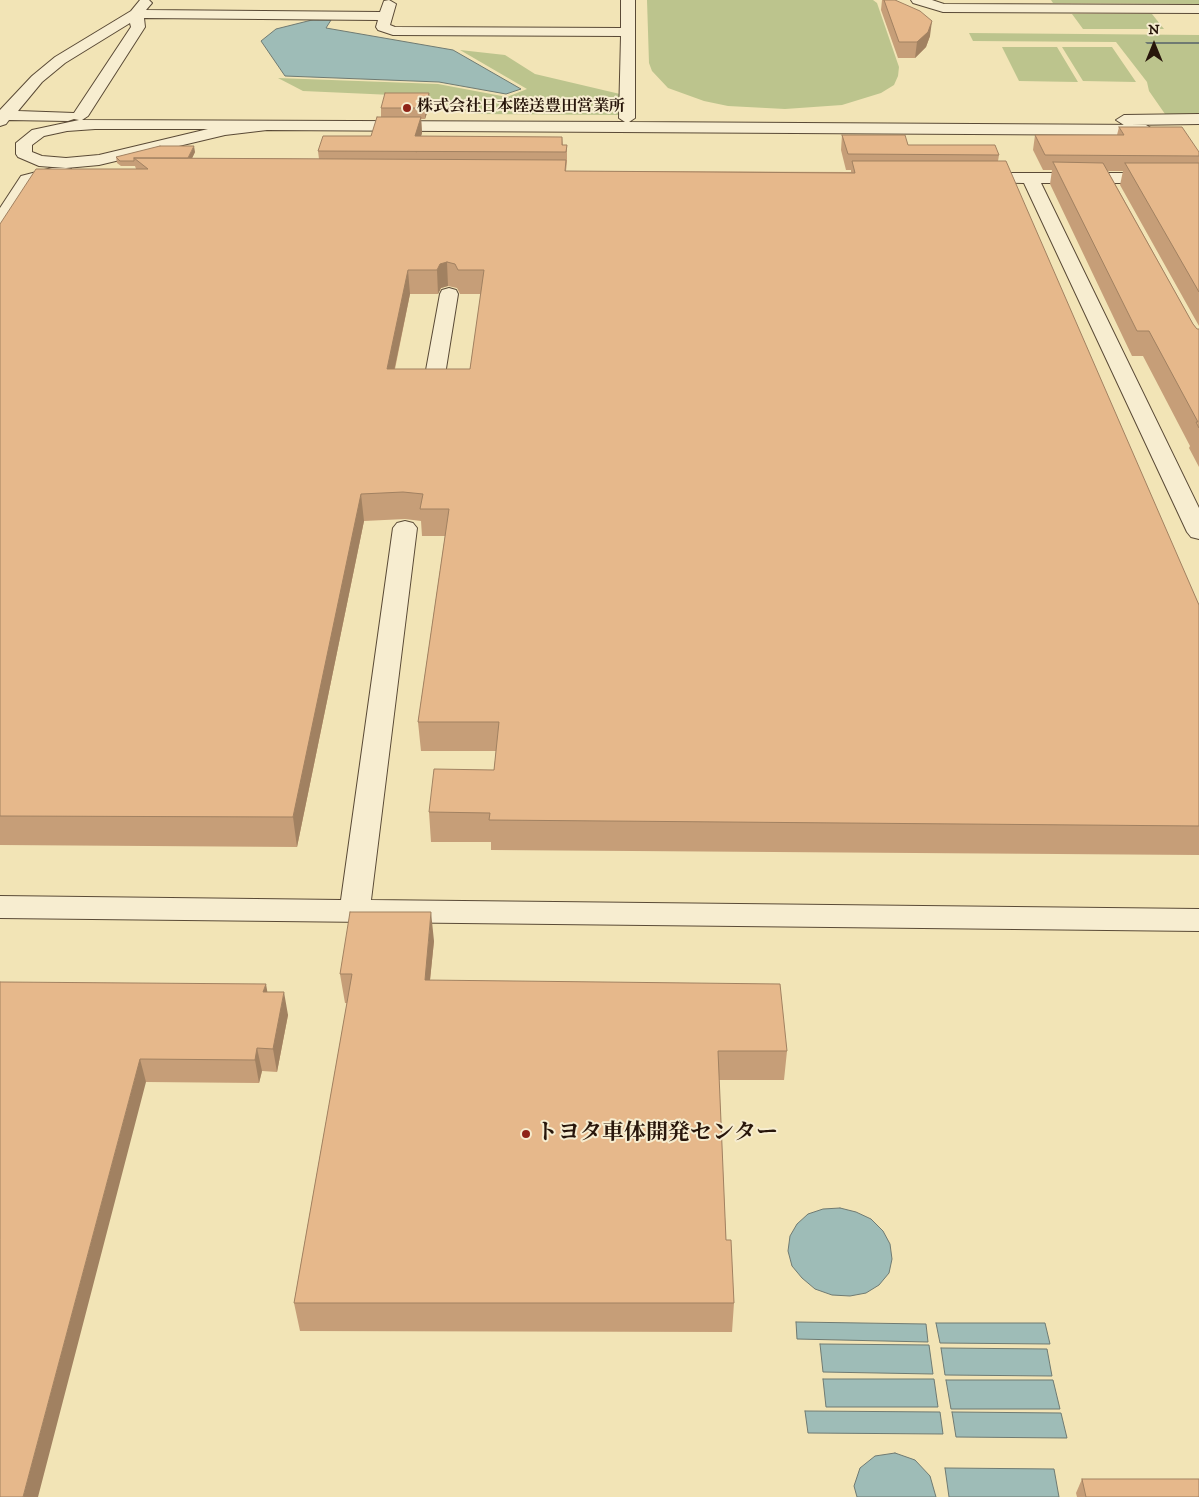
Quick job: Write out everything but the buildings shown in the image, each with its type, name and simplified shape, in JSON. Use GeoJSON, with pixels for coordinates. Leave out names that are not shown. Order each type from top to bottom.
{"type":"FeatureCollection","features":[{"type":"Feature","properties":{"kind":"street"},"geometry":{"type":"LineString","coordinates":[[2,117],[37,79],[60,60],[136,14],[148,0]]}},
{"type":"Feature","properties":{"kind":"street"},"geometry":{"type":"LineString","coordinates":[[390,0],[382,26],[393,31],[626,32]]}},
{"type":"Feature","properties":{"kind":"street"},"geometry":{"type":"LineString","coordinates":[[627,118],[626,32],[628,0]]}},
{"type":"Feature","properties":{"kind":"street"},"geometry":{"type":"LineString","coordinates":[[918,0],[943,8],[1199,9]]}},
{"type":"Feature","properties":{"kind":"street"},"geometry":{"type":"LineString","coordinates":[[136,14],[385,16]]}},
{"type":"Feature","properties":{"kind":"street"},"geometry":{"type":"LineString","coordinates":[[80,116],[138,27],[136,14]]}},
{"type":"Feature","properties":{"kind":"street"},"geometry":{"type":"LineString","coordinates":[[2,117],[1199,119]]}},
{"type":"Feature","properties":{"kind":"street"},"geometry":{"type":"LineString","coordinates":[[267,125],[225,130],[99,160],[66,163],[39,161],[24,154],[24,143],[38,133],[68,126],[267,125],[1146,130]]}},
{"type":"Feature","properties":{"kind":"street"},"geometry":{"type":"LineString","coordinates":[[0,221],[28,180],[52,173],[112,174]]}},
{"type":"Feature","properties":{"kind":"street"},"geometry":{"type":"LineString","coordinates":[[960,178],[1199,178]]}},
{"type":"Feature","properties":{"kind":"street"},"geometry":{"type":"LineString","coordinates":[[1030,178],[1189,492],[1199,532]]}},
{"type":"Feature","properties":{"kind":"street"},"geometry":{"type":"LineString","coordinates":[[1106,178],[1116,195]]}},
{"type":"Feature","properties":{"kind":"street"},"geometry":{"type":"LineString","coordinates":[[434,381],[449,294]]}},
{"type":"Feature","properties":{"kind":"street"},"geometry":{"type":"LineString","coordinates":[[355,910],[405,528]]}},
{"type":"Feature","properties":{"kind":"street"},"geometry":{"type":"LineString","coordinates":[[0,907],[1199,920]]}},
{"type":"Feature","properties":{"kind":"green space"},"geometry":{"type":"Polygon","coordinates":[[[647,0],[873,0],[877,3],[899,67],[898,76],[894,85],[881,93],[842,105],[785,109],[728,106],[704,101],[668,88],[652,71],[649,63],[647,0]]]}},
{"type":"Feature","properties":{"kind":"green space"},"geometry":{"type":"Polygon","coordinates":[[[1051,0],[1199,0],[1199,4],[1053,3],[1051,0]]]}},
{"type":"Feature","properties":{"kind":"green space"},"geometry":{"type":"Polygon","coordinates":[[[1072,14],[1152,14],[1164,29],[1083,29],[1072,14]]]}},
{"type":"Feature","properties":{"kind":"green space"},"geometry":{"type":"Polygon","coordinates":[[[969,33],[1199,35],[1199,114],[1165,114],[1149,91],[1147,82],[1116,42],[973,41],[969,33]]]}},
{"type":"Feature","properties":{"kind":"green space"},"geometry":{"type":"Polygon","coordinates":[[[1002,47],[1057,47],[1078,82],[1019,81],[1002,47]]]}},
{"type":"Feature","properties":{"kind":"green space"},"geometry":{"type":"Polygon","coordinates":[[[1062,47],[1112,47],[1136,82],[1083,81],[1062,47]]]}},
{"type":"Feature","properties":{"kind":"green space"},"geometry":{"type":"Polygon","coordinates":[[[460,50],[505,55],[535,74],[620,94],[620,115],[477,114],[415,96],[303,91],[278,78],[438,84],[507,97],[527,89],[460,50]]]}},
{"type":"Feature","properties":{"kind":"water"},"geometry":{"type":"Polygon","coordinates":[[[312,20],[331,20],[326,28],[453,50],[521,89],[506,94],[439,82],[285,76],[261,41],[276,29],[312,20]]]}},
{"type":"Feature","properties":{"kind":"water"},"geometry":{"type":"Polygon","coordinates":[[[840,1208],[856,1212],[871,1219],[883,1231],[890,1244],[892,1259],[889,1273],[879,1285],[866,1293],[850,1296],[832,1295],[815,1289],[792,1266],[788,1251],[790,1236],[797,1224],[808,1214],[823,1209],[840,1208]]]}},
{"type":"Feature","properties":{"kind":"water"},"geometry":{"type":"Polygon","coordinates":[[[796,1322],[926,1324],[928,1342],[797,1339],[796,1322]]]}},
{"type":"Feature","properties":{"kind":"water"},"geometry":{"type":"Polygon","coordinates":[[[936,1323],[1045,1323],[1050,1344],[940,1343],[936,1323]]]}},
{"type":"Feature","properties":{"kind":"water"},"geometry":{"type":"Polygon","coordinates":[[[820,1344],[929,1345],[933,1374],[823,1372],[820,1344]]]}},
{"type":"Feature","properties":{"kind":"water"},"geometry":{"type":"Polygon","coordinates":[[[941,1348],[1047,1349],[1052,1376],[945,1375],[941,1348]]]}},
{"type":"Feature","properties":{"kind":"water"},"geometry":{"type":"Polygon","coordinates":[[[823,1379],[934,1379],[938,1407],[826,1407],[823,1379]]]}},
{"type":"Feature","properties":{"kind":"water"},"geometry":{"type":"Polygon","coordinates":[[[946,1380],[1053,1380],[1060,1409],[951,1409],[946,1380]]]}},
{"type":"Feature","properties":{"kind":"water"},"geometry":{"type":"Polygon","coordinates":[[[805,1411],[940,1412],[943,1434],[808,1433],[805,1411]]]}},
{"type":"Feature","properties":{"kind":"water"},"geometry":{"type":"Polygon","coordinates":[[[952,1412],[1061,1413],[1067,1438],[956,1437],[952,1412]]]}},
{"type":"Feature","properties":{"kind":"water"},"geometry":{"type":"Polygon","coordinates":[[[895,1453],[915,1460],[930,1476],[936,1497],[857,1497],[854,1486],[860,1468],[875,1456],[895,1453]]]}},
{"type":"Feature","properties":{"kind":"water"},"geometry":{"type":"Polygon","coordinates":[[[945,1468],[1054,1469],[1059,1497],[949,1497],[945,1468]]]}},
{"type":"Feature","properties":{"kind":"waterway"},"geometry":{"type":"LineString","coordinates":[[1147,43],[1199,43]]}},
{"type":"Feature","properties":{"kind":"place","name":"株式会社日本陸送豊田営業所"},"geometry":{"type":"Point","coordinates":[407,108]}},
{"type":"Feature","properties":{"kind":"place","name":"トヨタ車体開発センター"},"geometry":{"type":"Point","coordinates":[526,1134]}}]}
